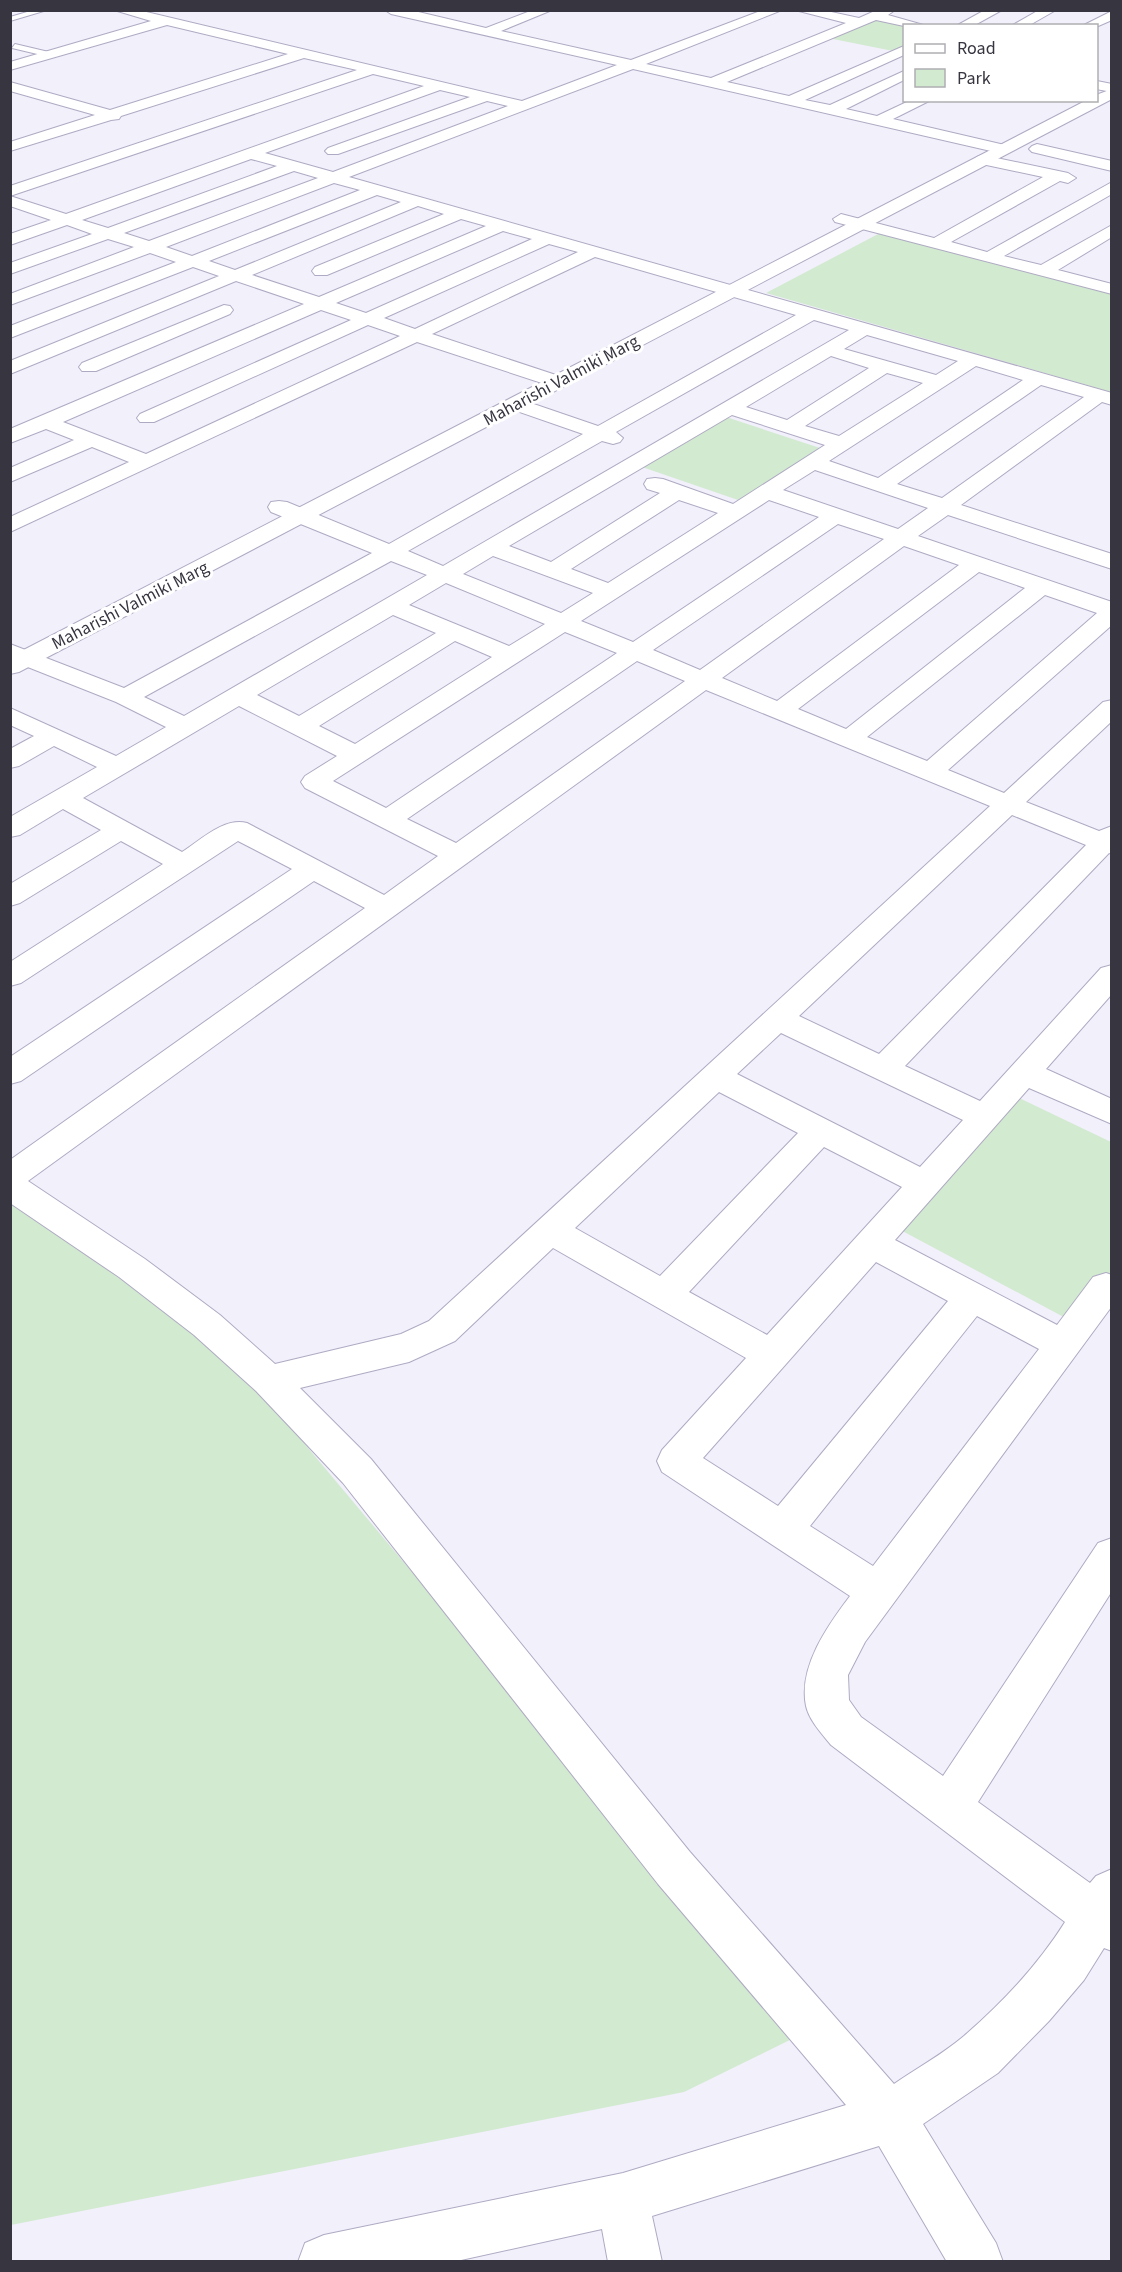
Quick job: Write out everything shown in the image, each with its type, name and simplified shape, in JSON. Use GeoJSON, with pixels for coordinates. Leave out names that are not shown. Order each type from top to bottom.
{"type":"FeatureCollection","features":[{"type":"Feature","properties":{"kind":"street"},"geometry":{"type":"LineString","coordinates":[[120,10],[525,106]]}},
{"type":"Feature","properties":{"kind":"street"},"geometry":{"type":"LineString","coordinates":[[391,10],[419,13],[449,24],[996,147],[1112,166]]}},
{"type":"Feature","properties":{"kind":"street"},"geometry":{"type":"LineString","coordinates":[[487,32],[546,10]]}},
{"type":"Feature","properties":{"kind":"street"},"geometry":{"type":"LineString","coordinates":[[10,300],[776,10]]}},
{"type":"Feature","properties":{"kind":"street"},"geometry":{"type":"LineString","coordinates":[[801,10],[825,12],[860,22]]}},
{"type":"Feature","properties":{"kind":"street"},"geometry":{"type":"LineString","coordinates":[[712,83],[819,33],[836,32],[890,10]]}},
{"type":"Feature","properties":{"kind":"street"},"geometry":{"type":"LineString","coordinates":[[966,24],[996,10]]}},
{"type":"Feature","properties":{"kind":"street"},"geometry":{"type":"LineString","coordinates":[[1021,24],[1050,10]]}},
{"type":"Feature","properties":{"kind":"street"},"geometry":{"type":"LineString","coordinates":[[449,24],[479,14]]}},
{"type":"Feature","properties":{"kind":"street"},"geometry":{"type":"LineString","coordinates":[[1092,24],[1112,15]]}},
{"type":"Feature","properties":{"kind":"street"},"geometry":{"type":"LineString","coordinates":[[875,16],[920,21]]}},
{"type":"Feature","properties":{"kind":"street"},"geometry":{"type":"LineString","coordinates":[[759,17],[787,22]]}},
{"type":"Feature","properties":{"kind":"street"},"geometry":{"type":"LineString","coordinates":[[10,66],[165,22]]}},
{"type":"Feature","properties":{"kind":"street"},"geometry":{"type":"LineString","coordinates":[[819,33],[848,43]]}},
{"type":"Feature","properties":{"kind":"street"},"geometry":{"type":"LineString","coordinates":[[878,49],[901,52]]}},
{"type":"Feature","properties":{"kind":"street"},"geometry":{"type":"LineString","coordinates":[[790,100],[901,52]]}},
{"type":"Feature","properties":{"kind":"street"},"geometry":{"type":"LineString","coordinates":[[10,147],[304,53]]}},
{"type":"Feature","properties":{"kind":"street"},"geometry":{"type":"LineString","coordinates":[[316,69],[338,62]]}},
{"type":"Feature","properties":{"kind":"street"},"geometry":{"type":"LineString","coordinates":[[673,74],[694,65]]}},
{"type":"Feature","properties":{"kind":"street"},"geometry":{"type":"LineString","coordinates":[[748,68],[776,74]]}},
{"type":"Feature","properties":{"kind":"street"},"geometry":{"type":"LineString","coordinates":[[10,191],[156,135],[180,134],[372,70]]}},
{"type":"Feature","properties":{"kind":"street"},"geometry":{"type":"LineString","coordinates":[[832,110],[903,75]]}},
{"type":"Feature","properties":{"kind":"street"},"geometry":{"type":"LineString","coordinates":[[806,80],[826,84]]}},
{"type":"Feature","properties":{"kind":"street"},"geometry":{"type":"LineString","coordinates":[[1098,86],[1112,80]]}},
{"type":"Feature","properties":{"kind":"street"},"geometry":{"type":"LineString","coordinates":[[335,82],[363,88]]}},
{"type":"Feature","properties":{"kind":"street"},"geometry":{"type":"LineString","coordinates":[[10,86],[134,121]]}},
{"type":"Feature","properties":{"kind":"street"},"geometry":{"type":"LineString","coordinates":[[320,144],[404,99],[441,86]]}},
{"type":"Feature","properties":{"kind":"street"},"geometry":{"type":"LineString","coordinates":[[382,93],[404,99]]}},
{"type":"Feature","properties":{"kind":"street","name":"Maharishi Valmiki Marg"},"geometry":{"type":"LineString","coordinates":[[1098,100],[1112,93]]}},
{"type":"Feature","properties":{"kind":"street"},"geometry":{"type":"LineString","coordinates":[[22,103],[45,96]]}},
{"type":"Feature","properties":{"kind":"street"},"geometry":{"type":"LineString","coordinates":[[320,144],[485,96]]}},
{"type":"Feature","properties":{"kind":"street"},"geometry":{"type":"LineString","coordinates":[[880,120],[920,102]]}},
{"type":"Feature","properties":{"kind":"street","name":"Maharishi Valmiki Marg"},"geometry":{"type":"LineString","coordinates":[[996,147],[1066,102]]}},
{"type":"Feature","properties":{"kind":"street","name":"Maharishi Valmiki Marg"},"geometry":{"type":"LineString","coordinates":[[124,586],[713,285],[850,221],[996,147],[1093,102]]}},
{"type":"Feature","properties":{"kind":"street"},"geometry":{"type":"LineString","coordinates":[[150,103],[172,109]]}},
{"type":"Feature","properties":{"kind":"street"},"geometry":{"type":"LineString","coordinates":[[54,112],[76,105]]}},
{"type":"Feature","properties":{"kind":"street"},"geometry":{"type":"LineString","coordinates":[[240,114],[268,121]]}},
{"type":"Feature","properties":{"kind":"street"},"geometry":{"type":"LineString","coordinates":[[195,115],[217,121]]}},
{"type":"Feature","properties":{"kind":"street"},"geometry":{"type":"LineString","coordinates":[[12,239],[251,154],[289,133],[375,163]]}},
{"type":"Feature","properties":{"kind":"street"},"geometry":{"type":"LineString","coordinates":[[156,135],[182,150]]}},
{"type":"Feature","properties":{"kind":"street"},"geometry":{"type":"LineString","coordinates":[[996,147],[1057,176],[1100,189]]}},
{"type":"Feature","properties":{"kind":"street"},"geometry":{"type":"LineString","coordinates":[[1084,160],[1102,150]]}},
{"type":"Feature","properties":{"kind":"street"},"geometry":{"type":"LineString","coordinates":[[251,154],[1106,397]]}},
{"type":"Feature","properties":{"kind":"street"},"geometry":{"type":"LineString","coordinates":[[203,156],[226,163]]}},
{"type":"Feature","properties":{"kind":"street"},"geometry":{"type":"LineString","coordinates":[[10,269],[293,166]]}},
{"type":"Feature","properties":{"kind":"street"},"geometry":{"type":"LineString","coordinates":[[937,243],[1057,176]]}},
{"type":"Feature","properties":{"kind":"street"},"geometry":{"type":"LineString","coordinates":[[37,182],[66,190]]}},
{"type":"Feature","properties":{"kind":"street"},"geometry":{"type":"LineString","coordinates":[[10,333],[377,189]]}},
{"type":"Feature","properties":{"kind":"street"},"geometry":{"type":"LineString","coordinates":[[990,257],[1100,189]]}},
{"type":"Feature","properties":{"kind":"street"},"geometry":{"type":"LineString","coordinates":[[84,196],[111,204]]}},
{"type":"Feature","properties":{"kind":"street"},"geometry":{"type":"LineString","coordinates":[[10,201],[558,382]]}},
{"type":"Feature","properties":{"kind":"street"},"geometry":{"type":"LineString","coordinates":[[14,364],[417,201]]}},
{"type":"Feature","properties":{"kind":"street"},"geometry":{"type":"LineString","coordinates":[[321,271],[461,213]]}},
{"type":"Feature","properties":{"kind":"street"},"geometry":{"type":"LineString","coordinates":[[850,221],[1103,286],[1112,274]]}},
{"type":"Feature","properties":{"kind":"street","name":"Maharishi Valmiki Marg"},"geometry":{"type":"LineString","coordinates":[[16,652],[302,517],[733,290],[850,221]]}},
{"type":"Feature","properties":{"kind":"street"},"geometry":{"type":"LineString","coordinates":[[12,436],[502,225]]}},
{"type":"Feature","properties":{"kind":"street"},"geometry":{"type":"LineString","coordinates":[[1044,271],[1112,230]]}},
{"type":"Feature","properties":{"kind":"street"},"geometry":{"type":"LineString","coordinates":[[147,418],[548,238]]}},
{"type":"Feature","properties":{"kind":"street"},"geometry":{"type":"LineString","coordinates":[[10,526],[414,334],[595,251]]}},
{"type":"Feature","properties":{"kind":"street"},"geometry":{"type":"LineString","coordinates":[[278,258],[366,284]]}},
{"type":"Feature","properties":{"kind":"street"},"geometry":{"type":"LineString","coordinates":[[184,296],[270,326]]}},
{"type":"Feature","properties":{"kind":"street"},"geometry":{"type":"LineString","coordinates":[[89,367],[224,310]]}},
{"type":"Feature","properties":{"kind":"street"},"geometry":{"type":"LineString","coordinates":[[125,697],[390,552],[813,313]]}},
{"type":"Feature","properties":{"kind":"street"},"geometry":{"type":"LineString","coordinates":[[10,829],[394,607],[866,328]]}},
{"type":"Feature","properties":{"kind":"street"},"geometry":{"type":"LineString","coordinates":[[829,350],[939,382]]}},
{"type":"Feature","properties":{"kind":"street"},"geometry":{"type":"LineString","coordinates":[[48,352],[134,384]]}},
{"type":"Feature","properties":{"kind":"street"},"geometry":{"type":"LineString","coordinates":[[459,856],[314,782],[974,359]]}},
{"type":"Feature","properties":{"kind":"street"},"geometry":{"type":"LineString","coordinates":[[789,428],[885,366]]}},
{"type":"Feature","properties":{"kind":"street"},"geometry":{"type":"LineString","coordinates":[[881,485],[1038,378]]}},
{"type":"Feature","properties":{"kind":"street"},"geometry":{"type":"LineString","coordinates":[[10,1177],[902,538],[1106,397]]}},
{"type":"Feature","properties":{"kind":"street"},"geometry":{"type":"LineString","coordinates":[[99,400],[199,437]]}},
{"type":"Feature","properties":{"kind":"street"},"geometry":{"type":"LineString","coordinates":[[515,404],[654,453]]}},
{"type":"Feature","properties":{"kind":"street"},"geometry":{"type":"LineString","coordinates":[[730,408],[842,444]]}},
{"type":"Feature","properties":{"kind":"street"},"geometry":{"type":"LineString","coordinates":[[46,422],[147,462]]}},
{"type":"Feature","properties":{"kind":"street"},"geometry":{"type":"LineString","coordinates":[[10,476],[91,440]]}},
{"type":"Feature","properties":{"kind":"street"},"geometry":{"type":"LineString","coordinates":[[813,463],[1112,562]]}},
{"type":"Feature","properties":{"kind":"street"},"geometry":{"type":"LineString","coordinates":[[621,472],[735,512]]}},
{"type":"Feature","properties":{"kind":"street"},"geometry":{"type":"LineString","coordinates":[[553,571],[676,492]]}},
{"type":"Feature","properties":{"kind":"street"},"geometry":{"type":"LineString","coordinates":[[767,492],[1112,611],[930,772]]}},
{"type":"Feature","properties":{"kind":"street"},"geometry":{"type":"LineString","coordinates":[[279,507],[1006,803],[1109,841],[883,1069]]}},
{"type":"Feature","properties":{"kind":"street"},"geometry":{"type":"LineString","coordinates":[[387,820],[835,516]]}},
{"type":"Feature","properties":{"kind":"street"},"geometry":{"type":"LineString","coordinates":[[492,548],[611,592]]}},
{"type":"Feature","properties":{"kind":"street"},"geometry":{"type":"LineString","coordinates":[[779,711],[976,563]]}},
{"type":"Feature","properties":{"kind":"street"},"geometry":{"type":"LineString","coordinates":[[849,739],[1042,586]]}},
{"type":"Feature","properties":{"kind":"street"},"geometry":{"type":"LineString","coordinates":[[394,607],[511,656]]}},
{"type":"Feature","properties":{"kind":"street"},"geometry":{"type":"LineString","coordinates":[[300,727],[454,632]]}},
{"type":"Feature","properties":{"kind":"street"},"geometry":{"type":"LineString","coordinates":[[16,652],[125,697],[186,727]]}},
{"type":"Feature","properties":{"kind":"street"},"geometry":{"type":"LineString","coordinates":[[238,696],[356,755]]}},
{"type":"Feature","properties":{"kind":"street"},"geometry":{"type":"LineString","coordinates":[[269,1380],[409,1347],[441,1331],[1006,803],[1112,707]]}},
{"type":"Feature","properties":{"kind":"street"},"geometry":{"type":"LineString","coordinates":[[10,715],[117,767]]}},
{"type":"Feature","properties":{"kind":"street"},"geometry":{"type":"LineString","coordinates":[[10,760],[54,736]]}},
{"type":"Feature","properties":{"kind":"street"},"geometry":{"type":"LineString","coordinates":[[63,798],[183,864]]}},
{"type":"Feature","properties":{"kind":"street"},"geometry":{"type":"LineString","coordinates":[[10,976],[237,829],[387,908]]}},
{"type":"Feature","properties":{"kind":"street"},"geometry":{"type":"LineString","coordinates":[[10,897],[120,830]]}},
{"type":"Feature","properties":{"kind":"street"},"geometry":{"type":"LineString","coordinates":[[10,1072],[312,869]]}},
{"type":"Feature","properties":{"kind":"street"},"geometry":{"type":"LineString","coordinates":[[878,1592],[676,1461],[1112,975]]}},
{"type":"Feature","properties":{"kind":"street"},"geometry":{"type":"LineString","coordinates":[[776,1018],[984,1117]]}},
{"type":"Feature","properties":{"kind":"street"},"geometry":{"type":"LineString","coordinates":[[1024,1072],[1112,1113]]}},
{"type":"Feature","properties":{"kind":"street"},"geometry":{"type":"LineString","coordinates":[[714,1076],[925,1184]]}},
{"type":"Feature","properties":{"kind":"street"},"geometry":{"type":"LineString","coordinates":[[664,1294],[820,1130]]}},
{"type":"Feature","properties":{"kind":"street"},"geometry":{"type":"LineString","coordinates":[[10,1186],[132,1268],[207,1326],[269,1380],[357,1471],[674,1868],[890,2117],[977,2262]]}},
{"type":"Feature","properties":{"kind":"street"},"geometry":{"type":"LineString","coordinates":[[550,1230],[771,1355]]}},
{"type":"Feature","properties":{"kind":"street"},"geometry":{"type":"LineString","coordinates":[[871,1243],[1063,1345]]}},
{"type":"Feature","properties":{"kind":"street"},"geometry":{"type":"LineString","coordinates":[[324,2262],[623,2199],[890,2117],[980,2055],[1032,2004],[1067,1963],[1106,1912],[949,1807],[846,1731],[828,1706],[827,1674],[850,1629],[1106,1287],[1112,1289]]}},
{"type":"Feature","properties":{"kind":"street"},"geometry":{"type":"LineString","coordinates":[[783,1530],[972,1297]]}},
{"type":"Feature","properties":{"kind":"street"},"geometry":{"type":"LineString","coordinates":[[949,1807],[1112,1555]]}},
{"type":"Feature","properties":{"kind":"street"},"geometry":{"type":"LineString","coordinates":[[623,2199],[635,2262]]}},
{"type":"Feature","properties":{"kind":"lane"},"geometry":{"type":"LineString","coordinates":[[10,20],[44,10]]}},
{"type":"Feature","properties":{"kind":"lane"},"geometry":{"type":"LineString","coordinates":[[15,46],[50,55]]}},
{"type":"Feature","properties":{"kind":"green space"},"geometry":{"type":"Polygon","coordinates":[[[876,18],[903,26],[903,47],[893,51],[828,38],[876,18]]]}},
{"type":"Feature","properties":{"kind":"green space"},"geometry":{"type":"Polygon","coordinates":[[[880,233],[1111,293],[1111,392],[766,293],[880,233]]]}},
{"type":"Feature","properties":{"kind":"green space"},"geometry":{"type":"Polygon","coordinates":[[[726,417],[823,449],[741,501],[642,467],[726,417]]]}},
{"type":"Feature","properties":{"kind":"green space"},"geometry":{"type":"Polygon","coordinates":[[[1011,1094],[1111,1142],[1111,1271],[1073,1322],[893,1226],[1011,1094]]]}},
{"type":"Feature","properties":{"kind":"green space"},"geometry":{"type":"Polygon","coordinates":[[[10,1202],[231,1356],[800,2035],[684,2092],[11,2225],[10,1202]]]}}]}
